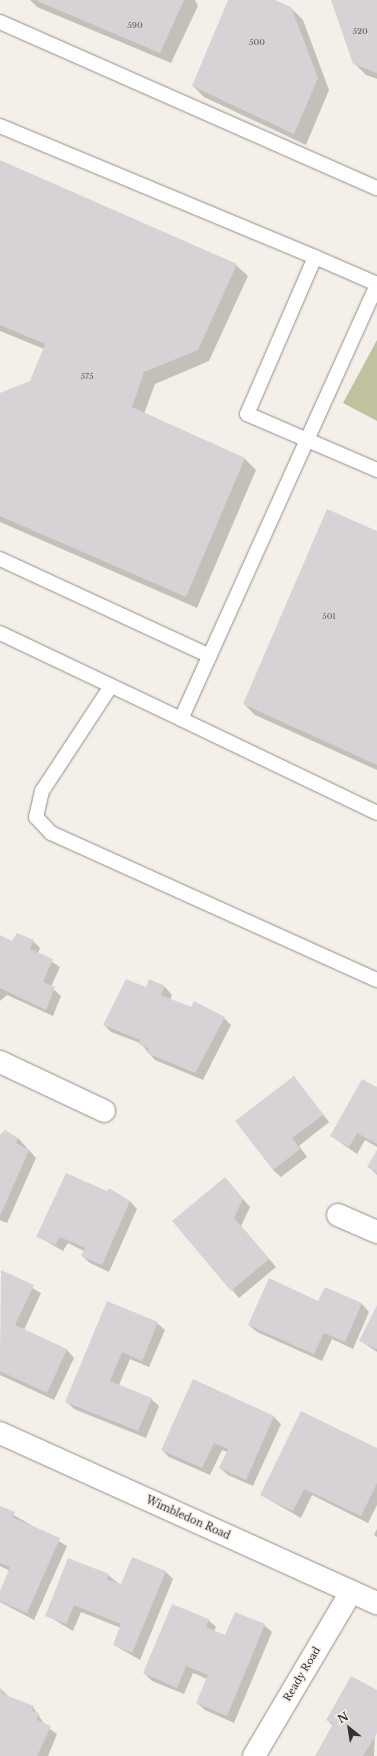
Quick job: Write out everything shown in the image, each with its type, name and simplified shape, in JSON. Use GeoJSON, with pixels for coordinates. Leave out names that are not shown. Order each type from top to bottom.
{"type":"FeatureCollection","features":[{"type":"Feature","properties":{"kind":"street"},"geometry":{"type":"LineString","coordinates":[[0,1062],[104,1111]]}},
{"type":"Feature","properties":{"kind":"street"},"geometry":{"type":"LineString","coordinates":[[338,1215],[377,1232]]}},
{"type":"Feature","properties":{"kind":"street","name":"Wimbledon Road"},"geometry":{"type":"LineString","coordinates":[[0,1433],[377,1603]]}},
{"type":"Feature","properties":{"kind":"street","name":"Ready Road"},"geometry":{"type":"LineString","coordinates":[[254,1756],[351,1592]]}},
{"type":"Feature","properties":{"kind":"lane"},"geometry":{"type":"LineString","coordinates":[[0,22],[377,188]]}},
{"type":"Feature","properties":{"kind":"lane"},"geometry":{"type":"LineString","coordinates":[[0,126],[315,257],[377,285],[181,719]]}},
{"type":"Feature","properties":{"kind":"lane"},"geometry":{"type":"LineString","coordinates":[[315,257],[247,414],[377,470]]}},
{"type":"Feature","properties":{"kind":"lane"},"geometry":{"type":"LineString","coordinates":[[0,560],[210,656]]}},
{"type":"Feature","properties":{"kind":"lane"},"geometry":{"type":"LineString","coordinates":[[0,633],[377,813]]}},
{"type":"Feature","properties":{"kind":"lane"},"geometry":{"type":"LineString","coordinates":[[111,686],[42,791],[36,817],[51,833],[377,980]]}},
{"type":"Feature","properties":{"kind":"green space"},"geometry":{"type":"Polygon","coordinates":[[[377,340],[377,421],[343,403],[377,340]]]}},
{"type":"Feature","properties":{"kind":"building"},"geometry":{"type":"Polygon","coordinates":[[[35,0],[184,0],[160,53],[35,0]]]}},
{"type":"Feature","properties":{"kind":"building"},"geometry":{"type":"Polygon","coordinates":[[[228,0],[275,0],[291,7],[318,78],[294,134],[192,86],[228,0]]]}},
{"type":"Feature","properties":{"kind":"building"},"geometry":{"type":"Polygon","coordinates":[[[331,0],[377,0],[377,73],[353,64],[331,0]]]}},
{"type":"Feature","properties":{"kind":"building"},"geometry":{"type":"Polygon","coordinates":[[[0,160],[237,264],[198,350],[144,372],[132,407],[245,458],[186,597],[0,516],[0,393],[30,381],[45,344],[0,325],[0,160]]]}},
{"type":"Feature","properties":{"kind":"building"},"geometry":{"type":"Polygon","coordinates":[[[327,509],[377,531],[377,765],[243,704],[327,509]]]}},
{"type":"Feature","properties":{"kind":"building"},"geometry":{"type":"Polygon","coordinates":[[[17,933],[34,940],[30,949],[53,959],[43,982],[55,987],[46,1010],[0,988],[0,935],[12,941],[17,933]]]}},
{"type":"Feature","properties":{"kind":"building"},"geometry":{"type":"Polygon","coordinates":[[[126,979],[146,987],[149,979],[165,986],[161,995],[191,1007],[194,1001],[225,1017],[195,1073],[147,1053],[149,1049],[139,1044],[140,1040],[103,1025],[126,979]]]}},
{"type":"Feature","properties":{"kind":"building"},"geometry":{"type":"Polygon","coordinates":[[[294,1076],[323,1115],[292,1138],[300,1149],[273,1170],[235,1121],[294,1076]]]}},
{"type":"Feature","properties":{"kind":"building"},"geometry":{"type":"Polygon","coordinates":[[[362,1079],[377,1087],[377,1144],[357,1133],[349,1147],[330,1136],[362,1079]]]}},
{"type":"Feature","properties":{"kind":"building"},"geometry":{"type":"Polygon","coordinates":[[[5,1130],[18,1138],[16,1143],[29,1150],[0,1216],[0,1135],[5,1130]]]}},
{"type":"Feature","properties":{"kind":"building"},"geometry":{"type":"Polygon","coordinates":[[[377,1150],[377,1173],[367,1167],[377,1150]]]}},
{"type":"Feature","properties":{"kind":"building"},"geometry":{"type":"Polygon","coordinates":[[[66,1173],[107,1191],[109,1188],[130,1201],[102,1265],[81,1256],[85,1248],[60,1237],[55,1245],[36,1237],[66,1173]]]}},
{"type":"Feature","properties":{"kind":"building"},"geometry":{"type":"Polygon","coordinates":[[[225,1177],[243,1199],[234,1218],[269,1259],[231,1291],[172,1221],[225,1177]]]}},
{"type":"Feature","properties":{"kind":"building"},"geometry":{"type":"Polygon","coordinates":[[[1,1270],[34,1285],[15,1325],[67,1349],[47,1393],[0,1371],[1,1270]]]}},
{"type":"Feature","properties":{"kind":"building"},"geometry":{"type":"Polygon","coordinates":[[[269,1278],[318,1301],[325,1287],[362,1303],[345,1342],[324,1333],[314,1354],[248,1325],[269,1278]]]}},
{"type":"Feature","properties":{"kind":"building"},"geometry":{"type":"Polygon","coordinates":[[[107,1301],[158,1322],[142,1361],[122,1352],[110,1381],[152,1398],[138,1431],[65,1402],[107,1301]]]}},
{"type":"Feature","properties":{"kind":"building"},"geometry":{"type":"Polygon","coordinates":[[[377,1305],[377,1349],[359,1341],[377,1305]]]}},
{"type":"Feature","properties":{"kind":"building"},"geometry":{"type":"Polygon","coordinates":[[[193,1379],[274,1416],[246,1480],[219,1468],[228,1449],[214,1443],[202,1468],[161,1450],[193,1379]]]}},
{"type":"Feature","properties":{"kind":"building"},"geometry":{"type":"Polygon","coordinates":[[[301,1411],[377,1448],[377,1483],[361,1516],[304,1489],[293,1511],[260,1495],[301,1411]]]}},
{"type":"Feature","properties":{"kind":"building"},"geometry":{"type":"Polygon","coordinates":[[[0,1506],[15,1512],[12,1517],[60,1538],[27,1613],[0,1601],[0,1591],[10,1567],[0,1563],[0,1506]]]}},
{"type":"Feature","properties":{"kind":"building"},"geometry":{"type":"Polygon","coordinates":[[[132,1557],[166,1571],[132,1653],[113,1645],[121,1624],[74,1605],[66,1624],[45,1616],[68,1558],[109,1574],[107,1579],[121,1584],[132,1557]]]}},
{"type":"Feature","properties":{"kind":"building"},"geometry":{"type":"Polygon","coordinates":[[[172,1604],[209,1619],[206,1627],[225,1635],[235,1612],[265,1624],[227,1716],[196,1703],[208,1675],[186,1666],[177,1688],[143,1673],[172,1604]]]}},
{"type":"Feature","properties":{"kind":"building"},"geometry":{"type":"Polygon","coordinates":[[[351,1676],[377,1690],[377,1733],[363,1756],[315,1756],[333,1724],[326,1720],[351,1676]]]}},
{"type":"Feature","properties":{"kind":"building"},"geometry":{"type":"Polygon","coordinates":[[[0,1687],[3,1694],[34,1706],[32,1711],[39,1713],[37,1720],[51,1726],[37,1756],[0,1756],[0,1687]]]}}]}
